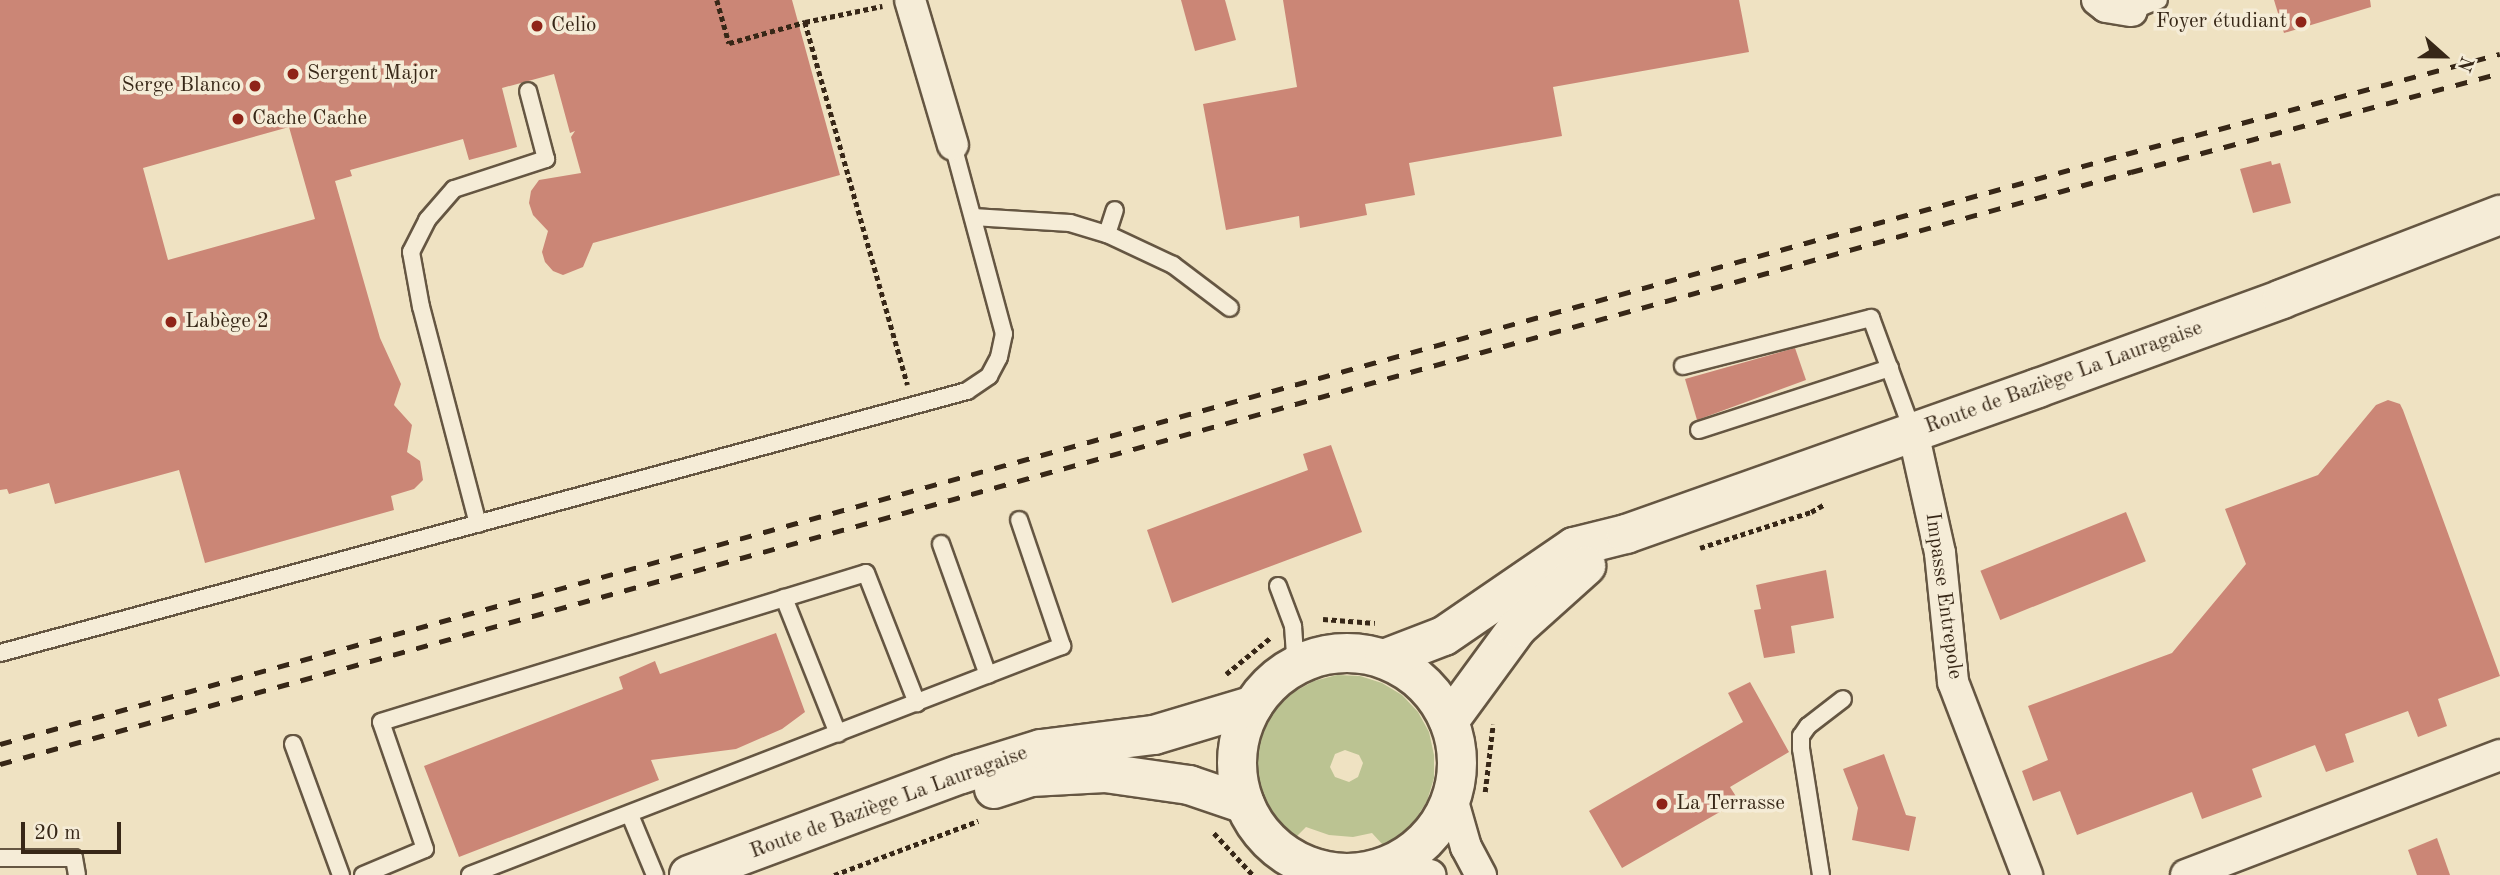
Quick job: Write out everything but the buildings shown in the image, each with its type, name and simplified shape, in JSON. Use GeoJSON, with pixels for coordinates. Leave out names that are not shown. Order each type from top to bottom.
{"type":"FeatureCollection","features":[{"type":"Feature","properties":{"kind":"main road","name":"Route de Baziège La Lauragaise"},"geometry":{"type":"LineString","coordinates":[[1384,659],[1444,636],[1574,547],[1626,534],[1913,432],[2282,299],[2500,215]]}},
{"type":"Feature","properties":{"kind":"main road","name":"Route de Baziège La Lauragaise"},"geometry":{"type":"LineString","coordinates":[[1449,720],[1517,628],[1564,582],[1626,534]]}},
{"type":"Feature","properties":{"kind":"main road"},"geometry":{"type":"LineString","coordinates":[[1355,653],[1384,659],[1411,673],[1433,694],[1449,720],[1456,746],[1457,772],[1468,799],[1417,848],[1391,864],[1357,873],[1322,871],[1289,858],[1263,835],[1245,804],[1237,771],[1240,737],[1254,705],[1272,682],[1296,666],[1325,655],[1355,653]]}},
{"type":"Feature","properties":{"kind":"main road","name":"Route de Baziège La Lauragaise"},"geometry":{"type":"LineString","coordinates":[[690,875],[961,774],[1041,749],[1154,735],[1254,705]]}},
{"type":"Feature","properties":{"kind":"main road","name":"Route de Baziège La Lauragaise"},"geometry":{"type":"LineString","coordinates":[[758,875],[1031,776],[1105,773],[1189,785],[1245,804]]}},
{"type":"Feature","properties":{"kind":"street"},"geometry":{"type":"LineString","coordinates":[[2097,0],[2106,7],[2146,5]]}},
{"type":"Feature","properties":{"kind":"street"},"geometry":{"type":"LineString","coordinates":[[903,1],[953,145]]}},
{"type":"Feature","properties":{"kind":"street","name":"Impasse Entrepole"},"geometry":{"type":"LineString","coordinates":[[1913,432],[1940,553],[1953,682],[2027,875]]}},
{"type":"Feature","properties":{"kind":"street"},"geometry":{"type":"LineString","coordinates":[[2186,875],[2500,755]]}},
{"type":"Feature","properties":{"kind":"street"},"geometry":{"type":"LineString","coordinates":[[1468,799],[1466,847],[1481,875]]}},
{"type":"Feature","properties":{"kind":"street"},"geometry":{"type":"LineString","coordinates":[[1391,864],[1430,875]]}},
{"type":"Feature","properties":{"kind":"lane"},"geometry":{"type":"LineString","coordinates":[[478,524],[421,307],[411,252],[427,220],[454,189],[545,159],[528,91]]}},
{"type":"Feature","properties":{"kind":"lane"},"geometry":{"type":"LineString","coordinates":[[0,653],[967,391],[989,376],[999,357],[1004,334],[1003,322],[953,145]]}},
{"type":"Feature","properties":{"kind":"lane"},"geometry":{"type":"LineString","coordinates":[[1107,234],[1115,210]]}},
{"type":"Feature","properties":{"kind":"lane"},"geometry":{"type":"LineString","coordinates":[[973,216],[1070,223],[1107,234],[1173,265],[1230,308]]}},
{"type":"Feature","properties":{"kind":"lane"},"geometry":{"type":"LineString","coordinates":[[1683,366],[1871,318],[1913,432]]}},
{"type":"Feature","properties":{"kind":"lane"},"geometry":{"type":"LineString","coordinates":[[1699,430],[1890,368]]}},
{"type":"Feature","properties":{"kind":"lane"},"geometry":{"type":"LineString","coordinates":[[470,875],[1062,646],[1019,520]]}},
{"type":"Feature","properties":{"kind":"lane"},"geometry":{"type":"LineString","coordinates":[[941,544],[988,675]]}},
{"type":"Feature","properties":{"kind":"lane"},"geometry":{"type":"LineString","coordinates":[[363,875],[425,849],[382,722],[866,573],[917,703]]}},
{"type":"Feature","properties":{"kind":"lane"},"geometry":{"type":"LineString","coordinates":[[1279,586],[1293,626],[1296,666]]}},
{"type":"Feature","properties":{"kind":"lane"},"geometry":{"type":"LineString","coordinates":[[783,598],[838,734]]}},
{"type":"Feature","properties":{"kind":"lane"},"geometry":{"type":"LineString","coordinates":[[1821,875],[1801,736],[1808,726],[1843,699]]}},
{"type":"Feature","properties":{"kind":"lane"},"geometry":{"type":"LineString","coordinates":[[293,744],[341,875]]}},
{"type":"Feature","properties":{"kind":"lane"},"geometry":{"type":"LineString","coordinates":[[630,815],[655,875]]}},
{"type":"Feature","properties":{"kind":"lane"},"geometry":{"type":"LineString","coordinates":[[0,858],[74,858],[77,875]]}},
{"type":"Feature","properties":{"kind":"path"},"geometry":{"type":"LineString","coordinates":[[717,0],[729,44],[805,22],[903,1]]}},
{"type":"Feature","properties":{"kind":"path"},"geometry":{"type":"LineString","coordinates":[[805,22],[914,406]]}},
{"type":"Feature","properties":{"kind":"path"},"geometry":{"type":"LineString","coordinates":[[1217,682],[1253,649],[1271,637]]}},
{"type":"Feature","properties":{"kind":"path"},"geometry":{"type":"LineString","coordinates":[[1468,799],[1496,715]]}},
{"type":"Feature","properties":{"kind":"path"},"geometry":{"type":"LineString","coordinates":[[1204,825],[1254,875]]}},
{"type":"Feature","properties":{"kind":"green space"},"geometry":{"type":"Polygon","coordinates":[[[1337,675],[1360,676],[1382,683],[1402,695],[1418,712],[1429,732],[1434,755],[1434,778],[1427,801],[1415,820],[1398,837],[1383,845],[1372,833],[1353,837],[1329,835],[1306,827],[1295,838],[1274,817],[1263,796],[1257,774],[1258,750],[1265,728],[1277,708],[1294,692],[1314,681],[1337,675]],[[1345,750],[1335,754],[1330,767],[1335,777],[1349,782],[1358,777],[1363,763],[1359,755],[1345,750]]]}},
{"type":"Feature","properties":{"kind":"railway"},"geometry":{"type":"LineString","coordinates":[[0,744],[2126,154],[2500,54]]}},
{"type":"Feature","properties":{"kind":"railway"},"geometry":{"type":"LineString","coordinates":[[0,764],[2131,172],[2500,73]]}},
{"type":"Feature","properties":{"kind":"place","name":"Foyer étudiant"},"geometry":{"type":"Point","coordinates":[2301,22]}},
{"type":"Feature","properties":{"kind":"place","name":"Celio"},"geometry":{"type":"Point","coordinates":[537,26]}},
{"type":"Feature","properties":{"kind":"place","name":"Sergent Major"},"geometry":{"type":"Point","coordinates":[293,74]}},
{"type":"Feature","properties":{"kind":"place","name":"Serge Blanco"},"geometry":{"type":"Point","coordinates":[255,86]}},
{"type":"Feature","properties":{"kind":"place","name":"Cache Cache"},"geometry":{"type":"Point","coordinates":[238,119]}},
{"type":"Feature","properties":{"kind":"place","name":"Labège 2"},"geometry":{"type":"Point","coordinates":[171,322]}},
{"type":"Feature","properties":{"kind":"place","name":"La Terrasse"},"geometry":{"type":"Point","coordinates":[1662,804]}}]}
